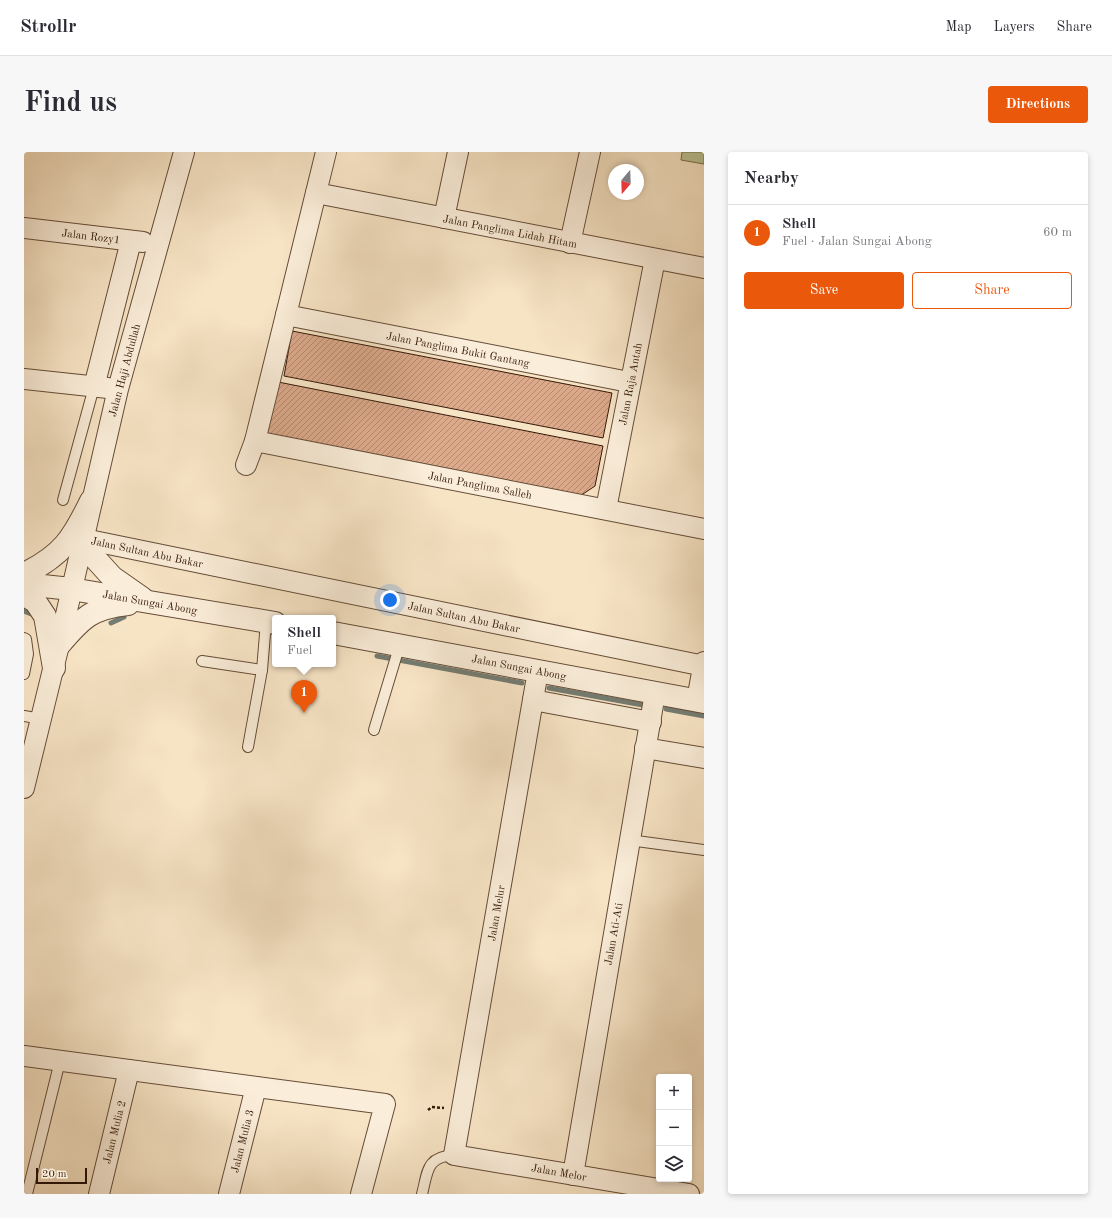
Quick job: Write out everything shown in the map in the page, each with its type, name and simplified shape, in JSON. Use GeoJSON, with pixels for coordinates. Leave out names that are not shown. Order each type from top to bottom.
{"type":"FeatureCollection","features":[{"type":"Feature","properties":{"kind":"street","name":"Jalan Haji Abdullah"},"geometry":{"type":"LineString","coordinates":[[24,788],[32,717],[54,668],[91,501],[118,390],[184,152]]}},
{"type":"Feature","properties":{"kind":"street"},"geometry":{"type":"LineString","coordinates":[[246,465],[255,441],[326,152]]}},
{"type":"Feature","properties":{"kind":"street"},"geometry":{"type":"LineString","coordinates":[[444,218],[449,188],[458,152]]}},
{"type":"Feature","properties":{"kind":"street"},"geometry":{"type":"LineString","coordinates":[[570,243],[590,152]]}},
{"type":"Feature","properties":{"kind":"street","name":"Jalan Panglima Lidah Hitam"},"geometry":{"type":"LineString","coordinates":[[316,193],[704,268]]}},
{"type":"Feature","properties":{"kind":"street","name":"Jalan Rozy1"},"geometry":{"type":"LineString","coordinates":[[24,228],[158,244]]}},
{"type":"Feature","properties":{"kind":"street"},"geometry":{"type":"LineString","coordinates":[[94,387],[131,241]]}},
{"type":"Feature","properties":{"kind":"street","name":"Jalan Raja Antah"},"geometry":{"type":"LineString","coordinates":[[606,509],[629,382],[655,259]]}},
{"type":"Feature","properties":{"kind":"street","name":"Jalan Panglima Bukit Gantang"},"geometry":{"type":"LineString","coordinates":[[286,315],[629,382]]}},
{"type":"Feature","properties":{"kind":"street"},"geometry":{"type":"LineString","coordinates":[[24,379],[118,390]]}},
{"type":"Feature","properties":{"kind":"street","name":"Jalan Panglima Salleh"},"geometry":{"type":"LineString","coordinates":[[255,441],[704,529]]}},
{"type":"Feature","properties":{"kind":"street"},"geometry":{"type":"LineString","coordinates":[[24,574],[60,552],[75,534],[91,501]]}},
{"type":"Feature","properties":{"kind":"street"},"geometry":{"type":"LineString","coordinates":[[83,542],[112,577],[151,603]]}},
{"type":"Feature","properties":{"kind":"street","name":"Jalan Sultan Abu Bakar"},"geometry":{"type":"LineString","coordinates":[[83,542],[704,665]]}},
{"type":"Feature","properties":{"kind":"street","name":"Jalan Sungai Abong"},"geometry":{"type":"LineString","coordinates":[[24,584],[71,589],[271,622]]}},
{"type":"Feature","properties":{"kind":"street"},"geometry":{"type":"LineString","coordinates":[[24,595],[35,601],[45,616],[54,668]]}},
{"type":"Feature","properties":{"kind":"street"},"geometry":{"type":"LineString","coordinates":[[59,645],[79,622],[96,611],[111,606],[151,603]]}},
{"type":"Feature","properties":{"kind":"street","name":"Jalan Sungai Abong"},"geometry":{"type":"LineString","coordinates":[[336,633],[701,701]]}},
{"type":"Feature","properties":{"kind":"street"},"geometry":{"type":"LineString","coordinates":[[701,701],[704,665]]}},
{"type":"Feature","properties":{"kind":"street","name":"Jalan Melur"},"geometry":{"type":"LineString","coordinates":[[454,1155],[538,671]]}},
{"type":"Feature","properties":{"kind":"street","name":"Jalan Ati-Ati"},"geometry":{"type":"LineString","coordinates":[[573,1175],[655,693]]}},
{"type":"Feature","properties":{"kind":"street"},"geometry":{"type":"LineString","coordinates":[[533,700],[651,722]]}},
{"type":"Feature","properties":{"kind":"street"},"geometry":{"type":"LineString","coordinates":[[645,748],[704,758]]}},
{"type":"Feature","properties":{"kind":"street"},"geometry":{"type":"LineString","coordinates":[[24,1056],[385,1104],[361,1194]]}},
{"type":"Feature","properties":{"kind":"street","name":"Jalan Mulia 2"},"geometry":{"type":"LineString","coordinates":[[99,1194],[129,1070]]}},
{"type":"Feature","properties":{"kind":"street","name":"Jalan Mulia 3"},"geometry":{"type":"LineString","coordinates":[[229,1194],[256,1087]]}},
{"type":"Feature","properties":{"kind":"street","name":"Jalan Melor"},"geometry":{"type":"LineString","coordinates":[[454,1155],[689,1194]]}},
{"type":"Feature","properties":{"kind":"lane"},"geometry":{"type":"LineString","coordinates":[[63,500],[94,387]]}},
{"type":"Feature","properties":{"kind":"lane"},"geometry":{"type":"LineString","coordinates":[[248,747],[271,622]]}},
{"type":"Feature","properties":{"kind":"lane"},"geometry":{"type":"LineString","coordinates":[[24,638],[26,639],[28,654],[24,674]]}},
{"type":"Feature","properties":{"kind":"lane"},"geometry":{"type":"LineString","coordinates":[[374,730],[400,644]]}},
{"type":"Feature","properties":{"kind":"lane"},"geometry":{"type":"LineString","coordinates":[[202,661],[262,670]]}},
{"type":"Feature","properties":{"kind":"lane"},"geometry":{"type":"LineString","coordinates":[[629,840],[704,850]]}},
{"type":"Feature","properties":{"kind":"lane"},"geometry":{"type":"LineString","coordinates":[[27,1194],[60,1061]]}},
{"type":"Feature","properties":{"kind":"lane"},"geometry":{"type":"LineString","coordinates":[[422,1194],[429,1168],[433,1161],[441,1156],[454,1155]]}},
{"type":"Feature","properties":{"kind":"green space"},"geometry":{"type":"Polygon","coordinates":[[[682,152],[704,152],[704,164],[681,160],[682,152]]]}},
{"type":"Feature","properties":{"kind":"building"},"geometry":{"type":"Polygon","coordinates":[[[292,331],[612,393],[603,438],[284,376],[292,331]]]}},
{"type":"Feature","properties":{"kind":"building"},"geometry":{"type":"Polygon","coordinates":[[[278,382],[603,446],[595,486],[580,496],[267,434],[278,382]]]}},
{"type":"Feature","properties":{"kind":"waterway"},"geometry":{"type":"LineString","coordinates":[[24,611],[34,615]]}},
{"type":"Feature","properties":{"kind":"waterway"},"geometry":{"type":"LineString","coordinates":[[111,623],[124,617]]}},
{"type":"Feature","properties":{"kind":"waterway"},"geometry":{"type":"LineString","coordinates":[[377,656],[522,683]]}},
{"type":"Feature","properties":{"kind":"waterway"},"geometry":{"type":"LineString","coordinates":[[549,688],[643,705]]}},
{"type":"Feature","properties":{"kind":"waterway"},"geometry":{"type":"LineString","coordinates":[[666,709],[704,716]]}},
{"type":"Feature","properties":{"kind":"place","name":"Shell"},"geometry":{"type":"Point","coordinates":[304,713]}}]}
